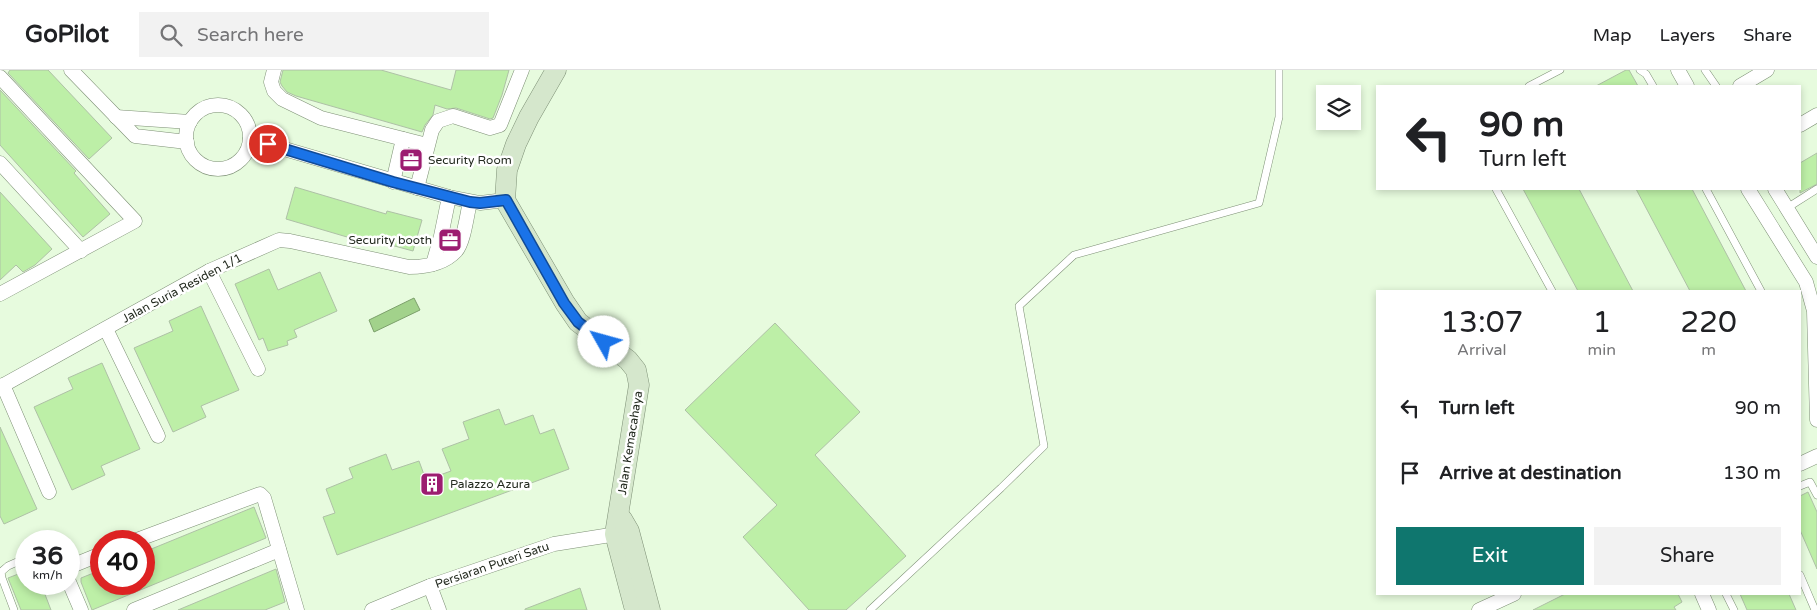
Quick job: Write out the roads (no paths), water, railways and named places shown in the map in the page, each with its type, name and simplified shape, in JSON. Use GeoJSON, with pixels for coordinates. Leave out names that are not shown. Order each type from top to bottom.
{"type":"FeatureCollection","features":[{"type":"Feature","properties":{"kind":"street"},"geometry":{"type":"LineString","coordinates":[[72,70],[135,136],[187,142]]}},
{"type":"Feature","properties":{"kind":"street"},"geometry":{"type":"LineString","coordinates":[[274,70],[271,82],[274,91],[282,99],[321,118],[427,145]]}},
{"type":"Feature","properties":{"kind":"street"},"geometry":{"type":"LineString","coordinates":[[417,188],[427,145],[438,120],[453,116],[490,128],[500,125],[522,70]]}},
{"type":"Feature","properties":{"kind":"street"},"geometry":{"type":"LineString","coordinates":[[250,139],[449,197],[480,203],[506,200],[507,170],[516,144],[556,70]]}},
{"type":"Feature","properties":{"kind":"street"},"geometry":{"type":"LineString","coordinates":[[1678,70],[1686,85]]}},
{"type":"Feature","properties":{"kind":"street"},"geometry":{"type":"LineString","coordinates":[[1742,85],[1767,70]]}},
{"type":"Feature","properties":{"kind":"street"},"geometry":{"type":"LineString","coordinates":[[0,77],[135,221],[0,294]]}},
{"type":"Feature","properties":{"kind":"street"},"geometry":{"type":"LineString","coordinates":[[216,105],[227,106],[244,118],[249,128],[250,139],[248,149],[242,158],[225,168],[215,168],[205,166],[190,152],[187,132],[190,122],[197,113],[206,107],[216,105]]}},
{"type":"Feature","properties":{"kind":"street"},"geometry":{"type":"LineString","coordinates":[[1801,124],[1817,115]]}},
{"type":"Feature","properties":{"kind":"street"},"geometry":{"type":"LineString","coordinates":[[116,117],[190,122]]}},
{"type":"Feature","properties":{"kind":"street"},"geometry":{"type":"LineString","coordinates":[[393,182],[403,139]]}},
{"type":"Feature","properties":{"kind":"street"},"geometry":{"type":"LineString","coordinates":[[0,163],[80,250]]}},
{"type":"Feature","properties":{"kind":"street"},"geometry":{"type":"LineString","coordinates":[[1749,190],[1806,282],[1814,311],[1817,420]]}},
{"type":"Feature","properties":{"kind":"street"},"geometry":{"type":"LineString","coordinates":[[1776,190],[1817,257]]}},
{"type":"Feature","properties":{"kind":"street"},"geometry":{"type":"LineString","coordinates":[[433,264],[449,197]]}},
{"type":"Feature","properties":{"kind":"street","name":"Jalan Kemacahaya"},"geometry":{"type":"LineString","coordinates":[[506,200],[564,303],[578,322],[628,360],[636,370],[639,385],[621,527],[635,610]]}},
{"type":"Feature","properties":{"kind":"street","name":"Jalan Suria Residen 1/1"},"geometry":{"type":"LineString","coordinates":[[2,386],[210,271],[279,240],[290,240],[409,266],[427,267],[456,250],[460,242],[470,202]]}},
{"type":"Feature","properties":{"kind":"street"},"geometry":{"type":"LineString","coordinates":[[210,271],[258,369]]}},
{"type":"Feature","properties":{"kind":"street"},"geometry":{"type":"LineString","coordinates":[[106,329],[158,436]]}},
{"type":"Feature","properties":{"kind":"street"},"geometry":{"type":"LineString","coordinates":[[2,386],[49,492]]}},
{"type":"Feature","properties":{"kind":"street"},"geometry":{"type":"LineString","coordinates":[[1801,464],[1817,456]]}},
{"type":"Feature","properties":{"kind":"street"},"geometry":{"type":"LineString","coordinates":[[155,533],[260,494],[264,498],[297,610]]}},
{"type":"Feature","properties":{"kind":"street","name":"Jalan Kemacahaya"},"geometry":{"type":"LineString","coordinates":[[621,527],[650,610]]}},
{"type":"Feature","properties":{"kind":"street","name":"Persiaran Puteri Satu"},"geometry":{"type":"LineString","coordinates":[[372,610],[430,586],[554,544],[621,527]]}},
{"type":"Feature","properties":{"kind":"street"},"geometry":{"type":"LineString","coordinates":[[134,610],[279,550]]}},
{"type":"Feature","properties":{"kind":"street"},"geometry":{"type":"LineString","coordinates":[[430,586],[439,610]]}},
{"type":"Feature","properties":{"kind":"street"},"geometry":{"type":"LineString","coordinates":[[74,595],[80,610]]}},
{"type":"Feature","properties":{"kind":"street"},"geometry":{"type":"LineString","coordinates":[[1479,610],[1512,595]]}},
{"type":"Feature","properties":{"kind":"street"},"geometry":{"type":"LineString","coordinates":[[1702,595],[1710,610]]}},
{"type":"Feature","properties":{"kind":"lane"},"geometry":{"type":"LineString","coordinates":[[870,610],[1044,446],[1019,306],[1074,255],[1259,203],[1279,117],[1279,70]]}},
{"type":"Feature","properties":{"kind":"lane"},"geometry":{"type":"LineString","coordinates":[[1531,85],[1560,70]]}},
{"type":"Feature","properties":{"kind":"lane"},"geometry":{"type":"LineString","coordinates":[[1640,70],[1646,74],[1652,85]]}},
{"type":"Feature","properties":{"kind":"lane"},"geometry":{"type":"LineString","coordinates":[[1705,70],[1715,85]]}},
{"type":"Feature","properties":{"kind":"lane"},"geometry":{"type":"LineString","coordinates":[[1787,208],[1817,189]]}},
{"type":"Feature","properties":{"kind":"lane"},"geometry":{"type":"LineString","coordinates":[[1497,190],[1551,290]]}},
{"type":"Feature","properties":{"kind":"lane"},"geometry":{"type":"LineString","coordinates":[[1707,190],[1760,290]]}},
{"type":"Feature","properties":{"kind":"lane"},"geometry":{"type":"LineString","coordinates":[[1801,486],[1810,482],[1817,495]]}},
{"type":"Feature","properties":{"kind":"lane"},"geometry":{"type":"LineString","coordinates":[[14,610],[1,572],[15,563]]}},
{"type":"Feature","properties":{"kind":"lane"},"geometry":{"type":"LineString","coordinates":[[1801,578],[1815,610]]}},
{"type":"Feature","properties":{"kind":"lane"},"geometry":{"type":"LineString","coordinates":[[1726,595],[1734,610]]}},
{"type":"Feature","properties":{"kind":"place","name":"Security Room"},"geometry":{"type":"Point","coordinates":[411,160]}},
{"type":"Feature","properties":{"kind":"place","name":"Security booth"},"geometry":{"type":"Point","coordinates":[450,240]}},
{"type":"Feature","properties":{"kind":"place","name":"Palazzo Azura"},"geometry":{"type":"Point","coordinates":[432,484]}}]}
